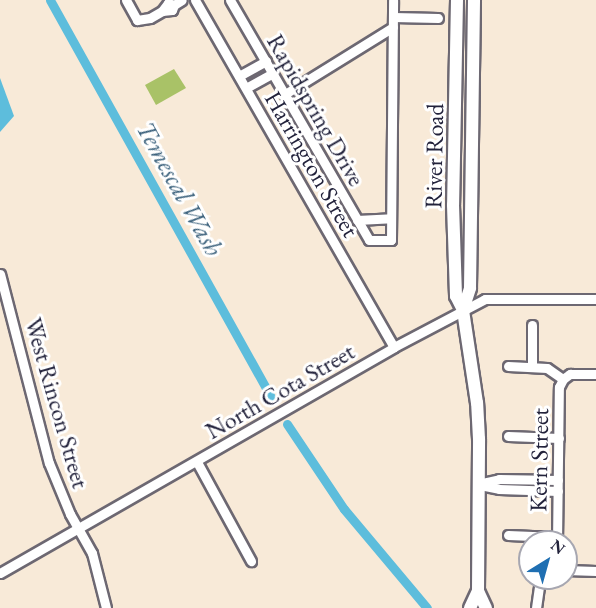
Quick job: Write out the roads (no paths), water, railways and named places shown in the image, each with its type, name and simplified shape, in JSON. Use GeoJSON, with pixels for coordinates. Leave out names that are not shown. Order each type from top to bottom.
{"type":"FeatureCollection","features":[{"type":"Feature","properties":{"kind":"main road","name":"River Road"},"geometry":{"type":"LineString","coordinates":[[457,0],[454,227],[456,296],[463,310],[477,403],[478,591],[470,608]]}},
{"type":"Feature","properties":{"kind":"main road","name":"River Road"},"geometry":{"type":"LineString","coordinates":[[463,310],[470,288],[474,0]]}},
{"type":"Feature","properties":{"kind":"main road","name":"River Road"},"geometry":{"type":"LineString","coordinates":[[478,591],[486,608]]}},
{"type":"Feature","properties":{"kind":"street"},"geometry":{"type":"LineString","coordinates":[[126,0],[137,20],[172,10],[178,2]]}},
{"type":"Feature","properties":{"kind":"street","name":"Harrington Street"},"geometry":{"type":"LineString","coordinates":[[195,0],[394,347]]}},
{"type":"Feature","properties":{"kind":"street","name":"Rapidspring Drive"},"geometry":{"type":"LineString","coordinates":[[230,0],[369,240],[391,240],[391,218]]}},
{"type":"Feature","properties":{"kind":"street"},"geometry":{"type":"LineString","coordinates":[[357,220],[391,218],[393,0]]}},
{"type":"Feature","properties":{"kind":"street"},"geometry":{"type":"LineString","coordinates":[[285,94],[393,22],[438,18]]}},
{"type":"Feature","properties":{"kind":"street"},"geometry":{"type":"LineString","coordinates":[[239,76],[266,61]]}},
{"type":"Feature","properties":{"kind":"street"},"geometry":{"type":"LineString","coordinates":[[246,88],[273,73]]}},
{"type":"Feature","properties":{"kind":"street","name":"West Rincon Street"},"geometry":{"type":"LineString","coordinates":[[0,274],[49,463],[70,514],[93,554],[105,608]]}},
{"type":"Feature","properties":{"kind":"street","name":"North Cota Street"},"geometry":{"type":"LineString","coordinates":[[0,573],[394,347],[485,299],[596,300]]}},
{"type":"Feature","properties":{"kind":"street"},"geometry":{"type":"LineString","coordinates":[[532,325],[532,367]]}},
{"type":"Feature","properties":{"kind":"street"},"geometry":{"type":"LineString","coordinates":[[508,366],[547,368],[563,379],[570,374],[596,374]]}},
{"type":"Feature","properties":{"kind":"street","name":"Kern Street"},"geometry":{"type":"LineString","coordinates":[[557,530],[559,387],[563,379]]}},
{"type":"Feature","properties":{"kind":"street"},"geometry":{"type":"LineString","coordinates":[[508,436],[558,438]]}},
{"type":"Feature","properties":{"kind":"street"},"geometry":{"type":"LineString","coordinates":[[197,462],[251,561]]}},
{"type":"Feature","properties":{"kind":"street"},"geometry":{"type":"LineString","coordinates":[[478,484],[499,479],[558,480]]}},
{"type":"Feature","properties":{"kind":"street"},"geometry":{"type":"LineString","coordinates":[[478,484],[499,489],[558,491]]}},
{"type":"Feature","properties":{"kind":"street"},"geometry":{"type":"LineString","coordinates":[[508,535],[518,536]]}},
{"type":"Feature","properties":{"kind":"street"},"geometry":{"type":"LineString","coordinates":[[578,570],[596,570]]}},
{"type":"Feature","properties":{"kind":"street"},"geometry":{"type":"LineString","coordinates":[[537,608],[539,590]]}},
{"type":"Feature","properties":{"kind":"water"},"geometry":{"type":"Polygon","coordinates":[[[0,78],[14,116],[0,132],[0,78]]]}},
{"type":"Feature","properties":{"kind":"waterway","name":"Temescal Wash"},"geometry":{"type":"LineString","coordinates":[[50,0],[272,399]]}},
{"type":"Feature","properties":{"kind":"waterway","name":"Temescal Wash"},"geometry":{"type":"LineString","coordinates":[[287,424],[344,509],[427,608]]}}]}
